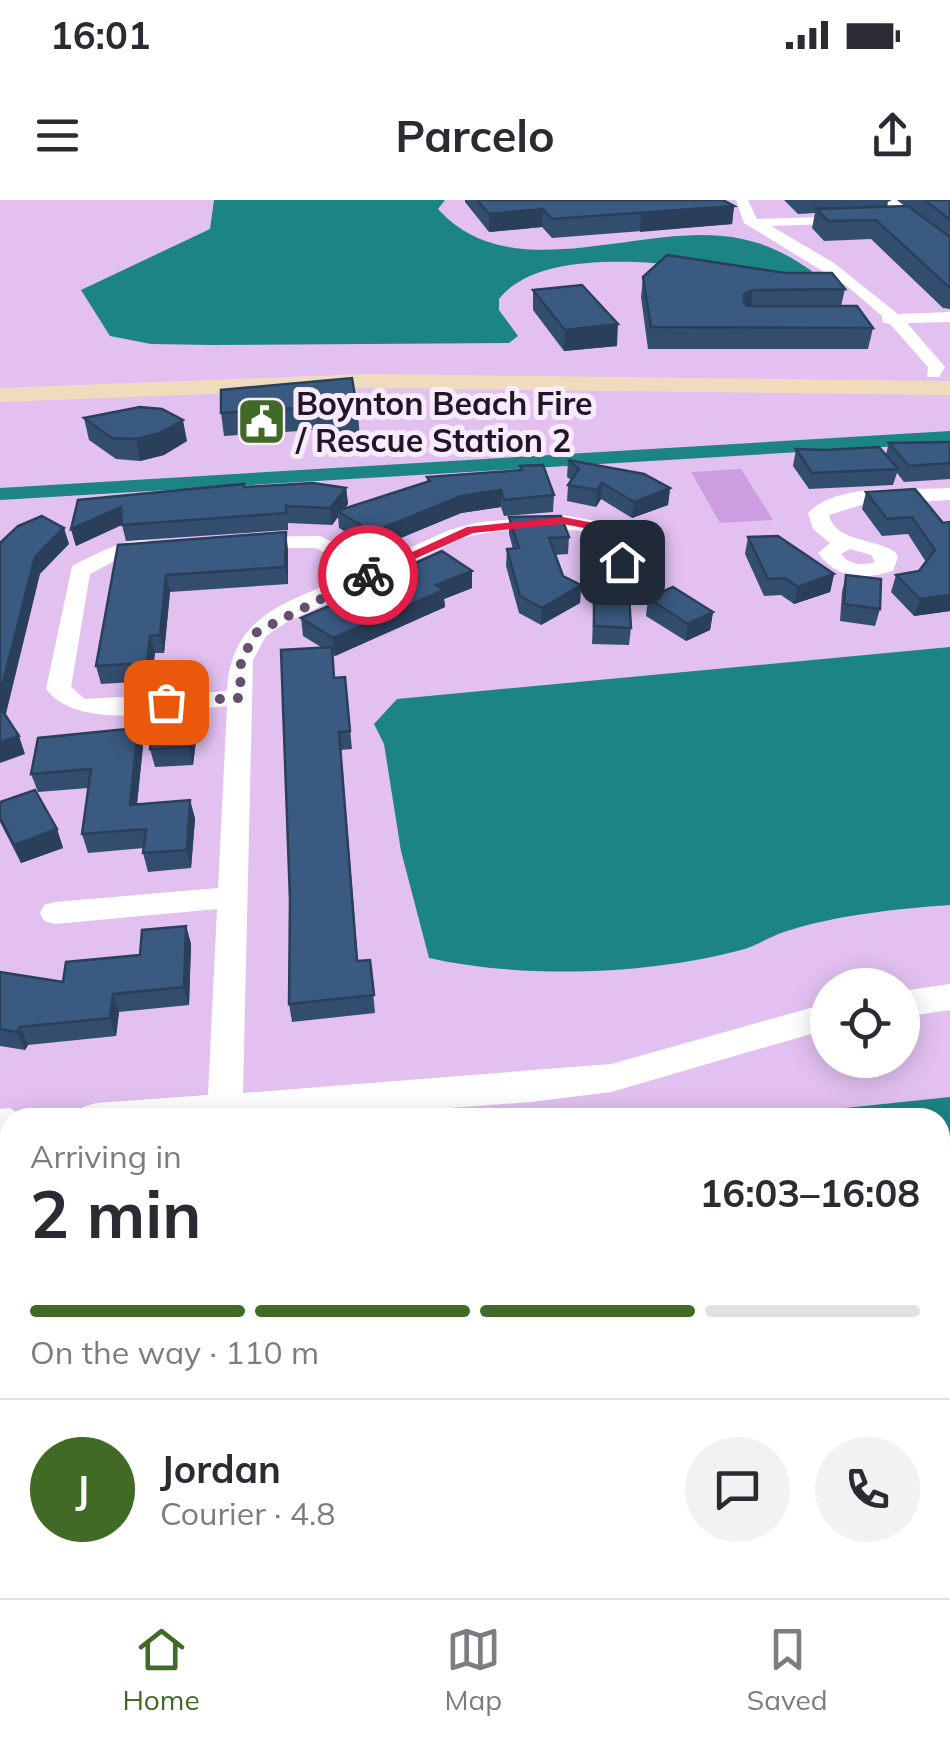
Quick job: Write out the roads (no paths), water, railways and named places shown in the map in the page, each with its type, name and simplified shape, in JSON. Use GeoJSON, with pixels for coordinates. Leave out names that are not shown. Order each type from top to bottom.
{"type":"FeatureCollection","features":[{"type":"Feature","properties":{"kind":"main road"},"geometry":{"type":"LineString","coordinates":[[0,379],[353,366],[946,380]]}},
{"type":"Feature","properties":{"kind":"main road"},"geometry":{"type":"LineString","coordinates":[[0,395],[369,381],[946,380]]}},
{"type":"Feature","properties":{"kind":"street"},"geometry":{"type":"LineString","coordinates":[[742,200],[744,214],[755,223],[846,275],[873,296],[891,319]]}},
{"type":"Feature","properties":{"kind":"street"},"geometry":{"type":"LineString","coordinates":[[888,200],[950,253]]}},
{"type":"Feature","properties":{"kind":"street"},"geometry":{"type":"LineString","coordinates":[[892,218],[908,217]]}},
{"type":"Feature","properties":{"kind":"street"},"geometry":{"type":"LineString","coordinates":[[755,223],[875,218]]}},
{"type":"Feature","properties":{"kind":"street"},"geometry":{"type":"LineString","coordinates":[[867,320],[950,317]]}},
{"type":"Feature","properties":{"kind":"street"},"geometry":{"type":"LineString","coordinates":[[891,319],[885,332],[908,362],[946,380]]}},
{"type":"Feature","properties":{"kind":"street"},"geometry":{"type":"LineString","coordinates":[[843,544],[818,520],[824,508],[950,494]]}},
{"type":"Feature","properties":{"kind":"street"},"geometry":{"type":"LineString","coordinates":[[229,1108],[241,660],[257,632],[375,572],[471,530],[563,520],[605,528],[622,562]]}},
{"type":"Feature","properties":{"kind":"street"},"geometry":{"type":"LineString","coordinates":[[220,544],[320,542],[375,572]]}},
{"type":"Feature","properties":{"kind":"street"},"geometry":{"type":"LineString","coordinates":[[184,546],[114,552],[80,571],[58,689],[76,704],[92,708],[240,698]]}},
{"type":"Feature","properties":{"kind":"street"},"geometry":{"type":"LineString","coordinates":[[55,913],[235,896]]}},
{"type":"Feature","properties":{"kind":"street"},"geometry":{"type":"LineString","coordinates":[[920,1001],[950,997]]}},
{"type":"Feature","properties":{"kind":"street"},"geometry":{"type":"LineString","coordinates":[[298,1108],[611,1078],[810,1021]]}},
{"type":"Feature","properties":{"kind":"waterway"},"geometry":{"type":"LineString","coordinates":[[0,494],[950,437]]}},
{"type":"Feature","properties":{"kind":"place","name":"Boynton Beach Fire / Rescue Station 2"},"geometry":{"type":"Point","coordinates":[261,421]}}]}
